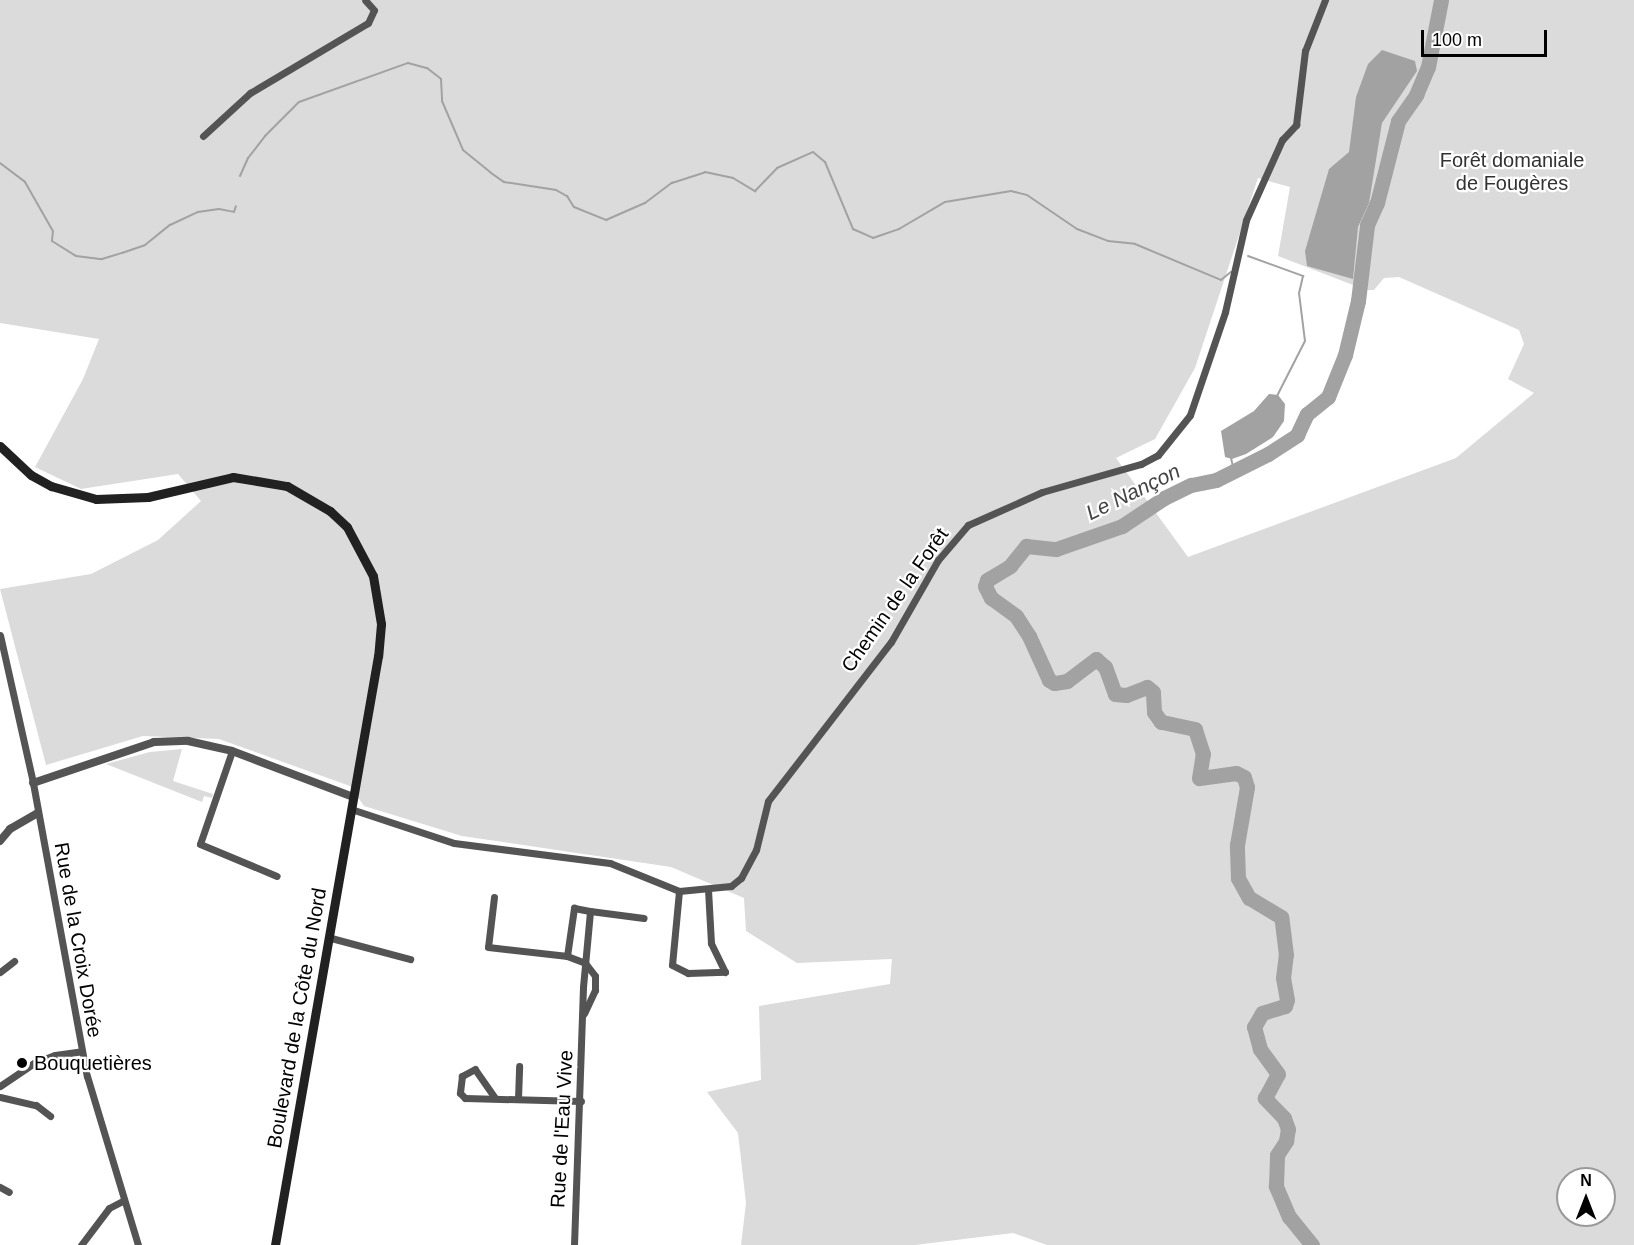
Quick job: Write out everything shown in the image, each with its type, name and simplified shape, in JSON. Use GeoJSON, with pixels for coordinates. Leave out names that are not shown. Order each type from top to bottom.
{"type":"FeatureCollection","features":[{"type":"Feature","properties":{"kind":"main road","name":"Boulevard de la Côte du Nord"},"geometry":{"type":"LineString","coordinates":[[0,446],[31,475],[75,495],[124,500],[233,477],[261,479],[309,497],[347,527],[373,576],[381,624],[331,938],[275,1245]]}},
{"type":"Feature","properties":{"kind":"street"},"geometry":{"type":"LineString","coordinates":[[204,136],[250,93],[368,23],[374,10],[364,0]]}},
{"type":"Feature","properties":{"kind":"street","name":"Chemin de la Forêt"},"geometry":{"type":"LineString","coordinates":[[351,809],[454,843],[610,863],[679,891],[731,886],[741,878],[756,850],[768,801],[891,642],[938,560],[968,525],[1042,492],[1141,464],[1158,455],[1190,415],[1225,312],[1246,220],[1282,140],[1296,125],[1305,51],[1325,0]]}},
{"type":"Feature","properties":{"kind":"street","name":"Rue de la Croix Dorée"},"geometry":{"type":"LineString","coordinates":[[0,635],[33,783],[82,1051],[123,1201],[138,1245]]}},
{"type":"Feature","properties":{"kind":"street"},"geometry":{"type":"LineString","coordinates":[[33,783],[154,742],[188,741],[231,751],[353,797]]}},
{"type":"Feature","properties":{"kind":"street"},"geometry":{"type":"LineString","coordinates":[[231,751],[200,844],[277,876]]}},
{"type":"Feature","properties":{"kind":"street"},"geometry":{"type":"LineString","coordinates":[[0,841],[10,829],[38,813]]}},
{"type":"Feature","properties":{"kind":"street"},"geometry":{"type":"LineString","coordinates":[[679,891],[672,964],[688,973],[725,972],[711,943],[708,890]]}},
{"type":"Feature","properties":{"kind":"street"},"geometry":{"type":"LineString","coordinates":[[494,897],[488,947],[567,956],[585,963]]}},
{"type":"Feature","properties":{"kind":"street"},"geometry":{"type":"LineString","coordinates":[[567,956],[574,908],[644,918]]}},
{"type":"Feature","properties":{"kind":"street","name":"Rue de l'Eau Vive"},"geometry":{"type":"LineString","coordinates":[[574,1245],[585,963],[590,911]]}},
{"type":"Feature","properties":{"kind":"street"},"geometry":{"type":"LineString","coordinates":[[331,938],[410,958]]}},
{"type":"Feature","properties":{"kind":"street"},"geometry":{"type":"LineString","coordinates":[[0,972],[14,961]]}},
{"type":"Feature","properties":{"kind":"street","name":"Rue de l'Eau Vive"},"geometry":{"type":"LineString","coordinates":[[584,1014],[595,990],[595,976],[585,963]]}},
{"type":"Feature","properties":{"kind":"street"},"geometry":{"type":"LineString","coordinates":[[0,1084],[45,1059],[82,1051]]}},
{"type":"Feature","properties":{"kind":"street"},"geometry":{"type":"LineString","coordinates":[[518,1099],[519,1066]]}},
{"type":"Feature","properties":{"kind":"street"},"geometry":{"type":"LineString","coordinates":[[495,1098],[475,1069],[462,1076],[460,1093],[465,1098],[581,1101]]}},
{"type":"Feature","properties":{"kind":"street"},"geometry":{"type":"LineString","coordinates":[[0,1096],[36,1105],[50,1116]]}},
{"type":"Feature","properties":{"kind":"street"},"geometry":{"type":"LineString","coordinates":[[0,1187],[9,1191]]}},
{"type":"Feature","properties":{"kind":"street"},"geometry":{"type":"LineString","coordinates":[[81,1245],[109,1208],[123,1201]]}},
{"type":"Feature","properties":{"kind":"green space","name":"Forêt domaniale de Fougères"},"geometry":{"type":"Polygon","coordinates":[[[0,0],[1634,0],[1634,1245],[1047,1245],[1013,1233],[915,1245],[741,1245],[746,1203],[738,1133],[707,1092],[761,1080],[759,1006],[890,984],[892,959],[797,963],[746,931],[744,898],[671,867],[462,836],[364,806],[350,786],[219,739],[143,736],[46,765],[0,589],[91,574],[158,540],[201,501],[178,474],[81,489],[35,467],[83,379],[99,339],[0,323],[0,0]],[[1258,178],[1195,368],[1155,439],[1116,458],[1188,557],[1456,458],[1534,393],[1508,379],[1524,344],[1519,330],[1399,277],[1384,278],[1374,290],[1366,290],[1278,256],[1290,187],[1258,178]]]}},
{"type":"Feature","properties":{"kind":"green space"},"geometry":{"type":"Polygon","coordinates":[[[182,749],[173,781],[213,794],[212,798],[204,796],[202,802],[106,764],[150,752],[182,749]]]}},
{"type":"Feature","properties":{"kind":"shaded area"},"geometry":{"type":"Polygon","coordinates":[[[1382,50],[1415,61],[1417,71],[1382,123],[1369,203],[1358,227],[1353,279],[1307,266],[1305,251],[1329,169],[1349,152],[1356,97],[1368,64],[1382,50]]]}},
{"type":"Feature","properties":{"kind":"shaded area"},"geometry":{"type":"Polygon","coordinates":[[[1269,394],[1278,395],[1285,404],[1284,421],[1273,437],[1246,454],[1232,459],[1225,457],[1221,431],[1254,411],[1269,394]]]}},
{"type":"Feature","properties":{"kind":"waterway","name":"Le Nançon"},"geometry":{"type":"LineString","coordinates":[[1312,1245],[1289,1217],[1276,1186],[1277,1155],[1286,1141],[1288,1129],[1284,1118],[1265,1098],[1278,1074],[1260,1049],[1254,1027],[1262,1013],[1285,1006],[1287,1000],[1283,978],[1286,955],[1281,917],[1249,898],[1238,878],[1237,845],[1247,787],[1244,777],[1236,773],[1199,778],[1203,754],[1195,729],[1161,722],[1154,712],[1153,692],[1147,687],[1126,695],[1115,694],[1105,667],[1096,659],[1067,681],[1054,683],[1049,680],[1029,636],[1016,616],[991,598],[985,586],[987,580],[1010,566],[1026,546],[1056,549],[1122,526],[1164,498],[1191,485],[1216,480],[1268,454],[1297,435],[1307,414],[1328,397],[1345,355],[1358,301],[1367,225],[1377,203],[1398,121],[1416,95],[1428,67],[1441,0]]}},
{"type":"Feature","properties":{"kind":"waterway"},"geometry":{"type":"LineString","coordinates":[[240,176],[248,158],[265,136],[299,102],[408,63],[427,68],[441,79],[442,101],[463,150],[491,173],[504,182],[556,190],[567,196],[574,207],[606,220],[645,203],[672,183],[705,172],[733,178],[755,191],[777,168],[813,152],[825,162],[853,229],[873,238],[899,229],[945,202],[1011,191],[1027,195],[1077,229],[1108,241],[1135,244],[1221,280],[1231,272]]}},
{"type":"Feature","properties":{"kind":"waterway"},"geometry":{"type":"LineString","coordinates":[[0,163],[25,182],[53,231],[52,241],[76,256],[102,259],[122,253],[145,245],[170,225],[198,212],[219,209],[234,212],[236,206]]}},
{"type":"Feature","properties":{"kind":"waterway"},"geometry":{"type":"LineString","coordinates":[[1248,256],[1303,276],[1299,293],[1305,341],[1277,396]]}},
{"type":"Feature","properties":{"kind":"waterway"},"geometry":{"type":"LineString","coordinates":[[1231,458],[1234,471]]}},
{"type":"Feature","properties":{"kind":"place","name":"Bouquetières"},"geometry":{"type":"Point","coordinates":[22,1063]}}]}
